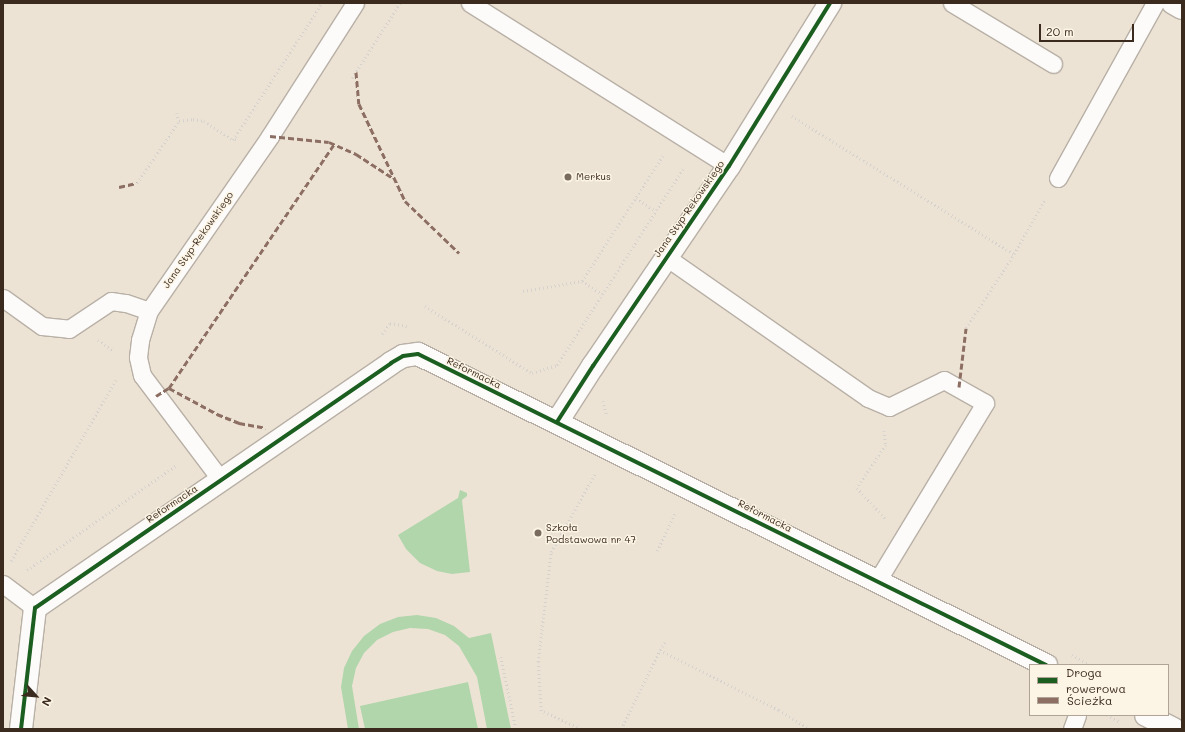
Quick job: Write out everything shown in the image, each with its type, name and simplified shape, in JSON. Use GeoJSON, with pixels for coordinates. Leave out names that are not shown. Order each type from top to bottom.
{"type":"FeatureCollection","features":[{"type":"Feature","properties":{"kind":"street","name":"Jana Styp-Rekowskiego"},"geometry":{"type":"LineString","coordinates":[[557,422],[666,257],[729,166],[830,3]]}},
{"type":"Feature","properties":{"kind":"street"},"geometry":{"type":"LineString","coordinates":[[1173,3],[1182,8]]}},
{"type":"Feature","properties":{"kind":"street","name":"Reformacka"},"geometry":{"type":"LineString","coordinates":[[35,608],[403,356],[418,354],[1044,664]]}},
{"type":"Feature","properties":{"kind":"street"},"geometry":{"type":"LineString","coordinates":[[21,729],[35,608]]}},
{"type":"Feature","properties":{"kind":"street"},"geometry":{"type":"LineString","coordinates":[[1148,716],[1174,729]]}},
{"type":"Feature","properties":{"kind":"lane","name":"Jana Styp-Rekowskiego"},"geometry":{"type":"LineString","coordinates":[[221,480],[142,375],[138,357],[140,340],[149,311],[270,136],[355,3]]}},
{"type":"Feature","properties":{"kind":"lane","name":"Jana Styp-Rekowskiego"},"geometry":{"type":"LineString","coordinates":[[470,3],[729,166]]}},
{"type":"Feature","properties":{"kind":"lane"},"geometry":{"type":"LineString","coordinates":[[952,3],[1053,64]]}},
{"type":"Feature","properties":{"kind":"lane"},"geometry":{"type":"LineString","coordinates":[[1058,178],[1155,3]]}},
{"type":"Feature","properties":{"kind":"lane"},"geometry":{"type":"LineString","coordinates":[[666,257],[868,398],[888,407],[944,380],[985,403],[877,581]]}},
{"type":"Feature","properties":{"kind":"lane"},"geometry":{"type":"LineString","coordinates":[[3,298],[42,326],[69,329],[111,301],[126,303],[149,311]]}},
{"type":"Feature","properties":{"kind":"lane"},"geometry":{"type":"LineString","coordinates":[[3,584],[35,608]]}},
{"type":"Feature","properties":{"kind":"lane"},"geometry":{"type":"LineString","coordinates":[[1072,729],[1077,716]]}},
{"type":"Feature","properties":{"kind":"path"},"geometry":{"type":"LineString","coordinates":[[352,78],[400,3]]}},
{"type":"Feature","properties":{"kind":"path"},"geometry":{"type":"LineString","coordinates":[[176,113],[179,121]]}},
{"type":"Feature","properties":{"kind":"path"},"geometry":{"type":"LineString","coordinates":[[791,115],[1014,254]]}},
{"type":"Feature","properties":{"kind":"path"},"geometry":{"type":"LineString","coordinates":[[137,183],[179,121],[192,119],[204,121],[233,140]]}},
{"type":"Feature","properties":{"kind":"path"},"geometry":{"type":"LineString","coordinates":[[425,306],[532,373],[557,365],[686,164],[701,149]]}},
{"type":"Feature","properties":{"kind":"path"},"geometry":{"type":"LineString","coordinates":[[582,281],[665,152]]}},
{"type":"Feature","properties":{"kind":"path"},"geometry":{"type":"LineString","coordinates":[[966,328],[1014,254],[1058,178]]}},
{"type":"Feature","properties":{"kind":"path"},"geometry":{"type":"LineString","coordinates":[[636,198],[655,211]]}},
{"type":"Feature","properties":{"kind":"path"},"geometry":{"type":"LineString","coordinates":[[523,291],[582,281],[602,294]]}},
{"type":"Feature","properties":{"kind":"path"},"geometry":{"type":"LineString","coordinates":[[8,566],[140,340]]}},
{"type":"Feature","properties":{"kind":"path"},"geometry":{"type":"LineString","coordinates":[[512,368],[515,362]]}},
{"type":"Feature","properties":{"kind":"path"},"geometry":{"type":"LineString","coordinates":[[880,403],[886,445],[857,488],[884,517]]}},
{"type":"Feature","properties":{"kind":"path"},"geometry":{"type":"LineString","coordinates":[[581,729],[541,711],[538,662],[551,552],[600,465]]}},
{"type":"Feature","properties":{"kind":"path"},"geometry":{"type":"LineString","coordinates":[[657,551],[678,509]]}},
{"type":"Feature","properties":{"kind":"path"},"geometry":{"type":"LineString","coordinates":[[621,729],[665,642]]}},
{"type":"Feature","properties":{"kind":"path"},"geometry":{"type":"LineString","coordinates":[[660,650],[779,710],[810,729]]}},
{"type":"Feature","properties":{"kind":"path"},"geometry":{"type":"LineString","coordinates":[[501,657],[516,729]]}},
{"type":"Feature","properties":{"kind":"green space"},"geometry":{"type":"Polygon","coordinates":[[[460,490],[467,493],[467,496],[462,500],[470,572],[452,574],[437,571],[420,563],[406,549],[398,535],[458,498],[460,490]]]}},
{"type":"Feature","properties":{"kind":"green space"},"geometry":{"type":"Polygon","coordinates":[[[417,615],[436,618],[454,626],[469,638],[491,633],[511,729],[487,729],[477,677],[459,646],[445,635],[428,629],[410,628],[393,632],[377,640],[364,653],[356,668],[352,686],[359,729],[348,729],[341,687],[344,668],[352,651],[364,636],[380,624],[398,617],[417,615]]]}},
{"type":"Feature","properties":{"kind":"green space"},"geometry":{"type":"Polygon","coordinates":[[[468,682],[478,729],[365,729],[360,706],[468,682]]]}},
{"type":"Feature","properties":{"kind":"marked path"},"geometry":{"type":"LineString","coordinates":[[356,72],[359,104],[405,201],[459,253]]}},
{"type":"Feature","properties":{"kind":"marked path"},"geometry":{"type":"LineString","coordinates":[[270,136],[329,142],[356,154],[393,178]]}},
{"type":"Feature","properties":{"kind":"marked path"},"geometry":{"type":"LineString","coordinates":[[169,388],[334,144]]}},
{"type":"Feature","properties":{"kind":"marked path"},"geometry":{"type":"LineString","coordinates":[[119,187],[137,183]]}},
{"type":"Feature","properties":{"kind":"marked path"},"geometry":{"type":"LineString","coordinates":[[959,387],[966,328]]}},
{"type":"Feature","properties":{"kind":"marked path"},"geometry":{"type":"LineString","coordinates":[[156,396],[169,388],[217,414],[239,423],[266,428]]}},
{"type":"Feature","properties":{"kind":"cycle path"},"geometry":{"type":"LineString","coordinates":[[557,422],[593,366],[729,166],[830,3]]}},
{"type":"Feature","properties":{"kind":"cycle path"},"geometry":{"type":"LineString","coordinates":[[21,729],[35,608],[391,363],[403,356],[418,354],[1044,664]]}},
{"type":"Feature","properties":{"kind":"place","name":"Merkus"},"geometry":{"type":"Point","coordinates":[568,177]}},
{"type":"Feature","properties":{"kind":"place","name":"Szkoła Podstawowa nr 47"},"geometry":{"type":"Point","coordinates":[538,533]}}]}
